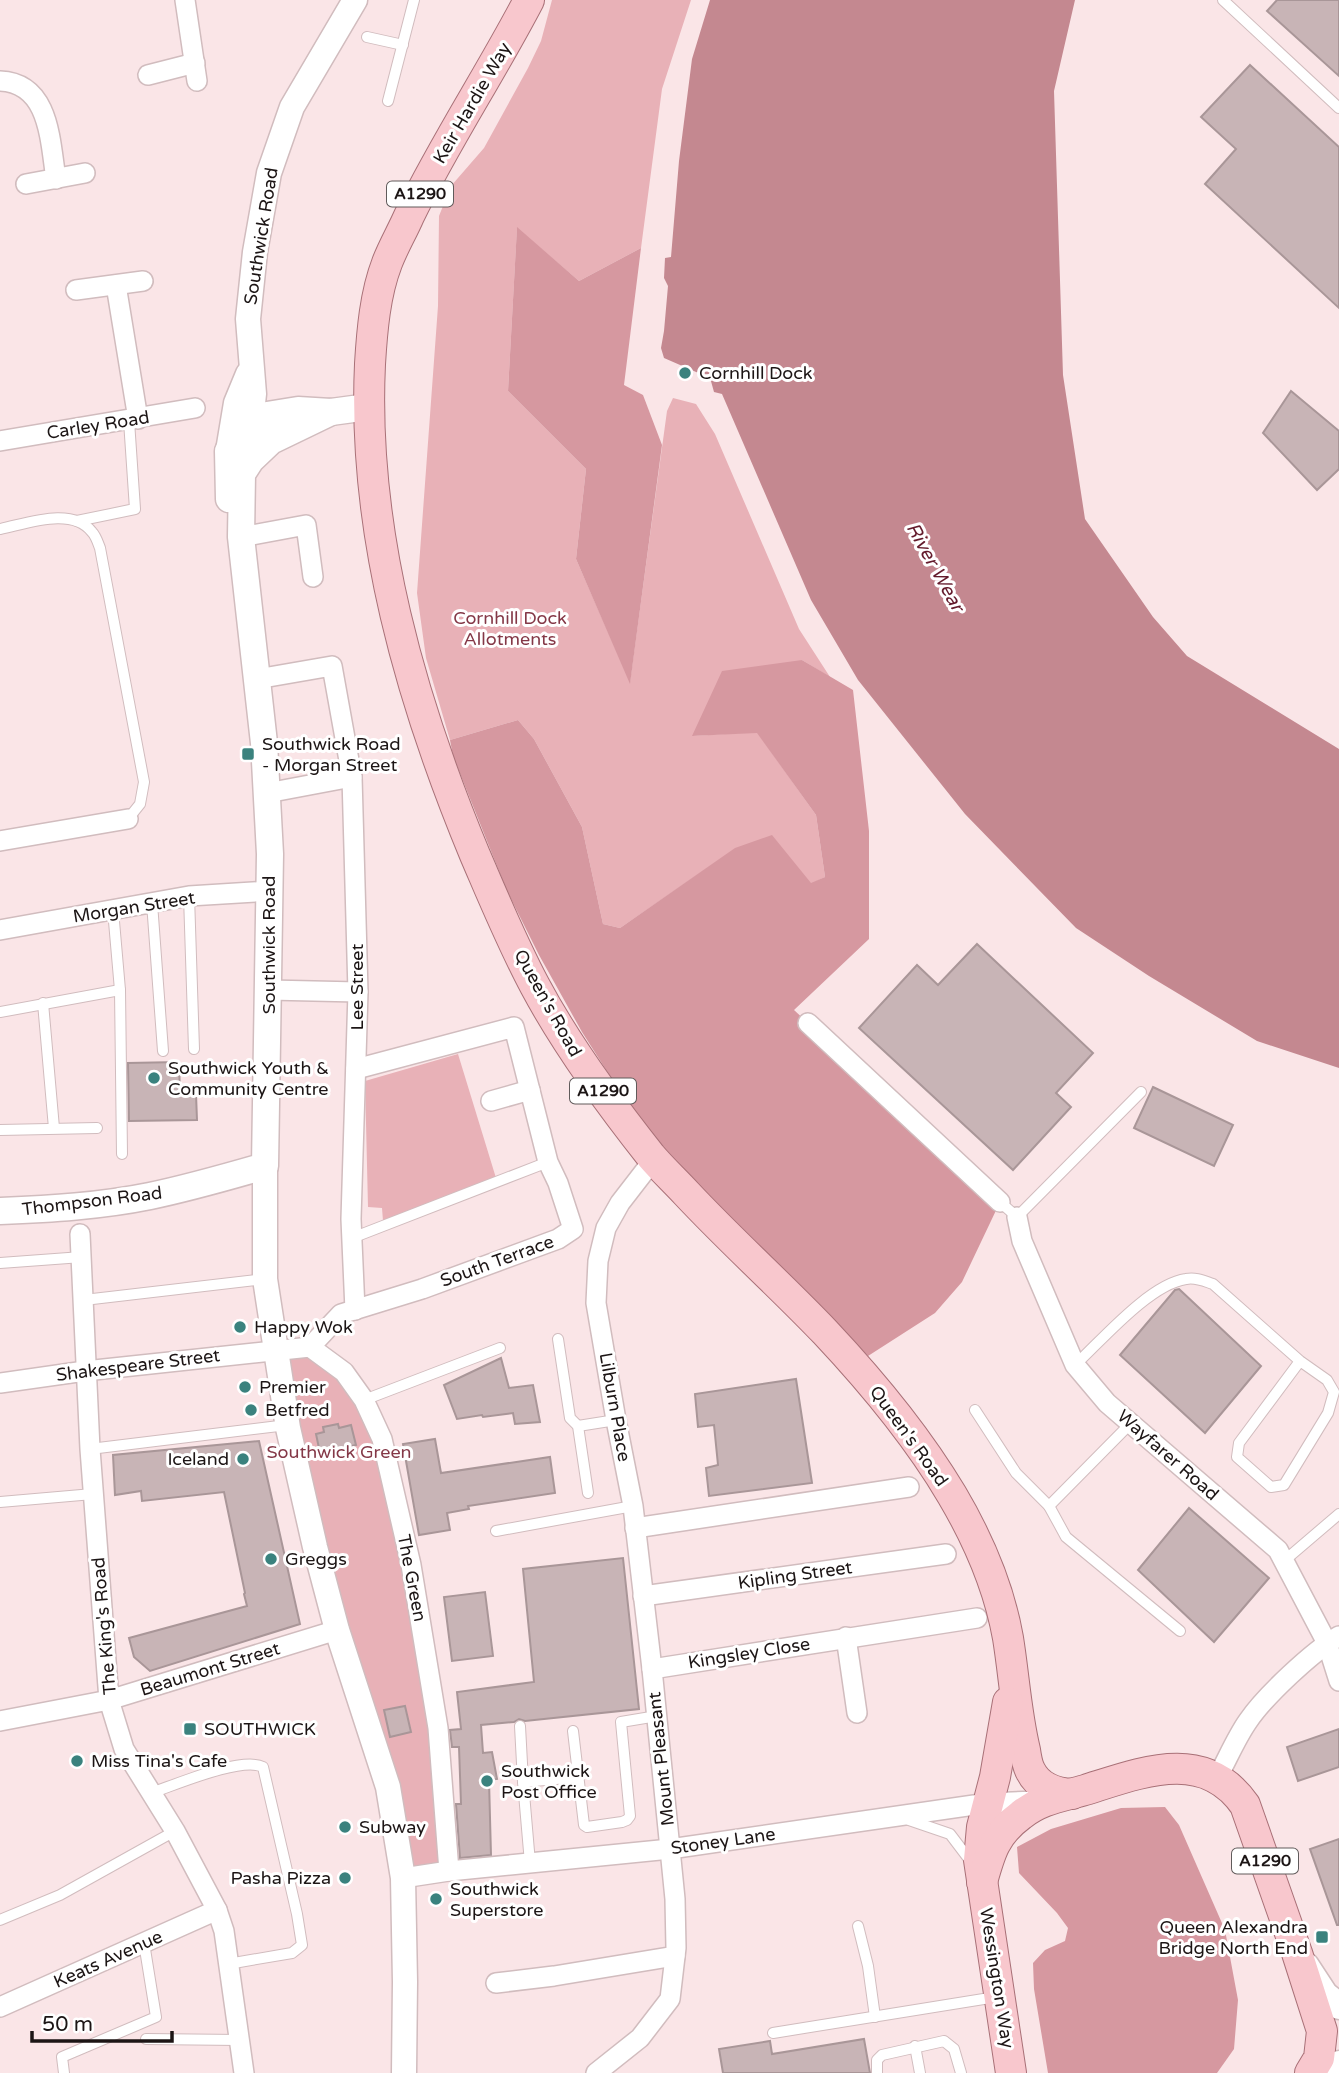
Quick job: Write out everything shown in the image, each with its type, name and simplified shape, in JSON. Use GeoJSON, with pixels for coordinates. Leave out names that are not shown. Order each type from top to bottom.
{"type":"FeatureCollection","features":[{"type":"Feature","properties":{"kind":"main road","name":"Keir Hardie Way"},"geometry":{"type":"LineString","coordinates":[[368,407],[370,353],[386,265],[426,183],[529,0]]}},
{"type":"Feature","properties":{"kind":"main road"},"geometry":{"type":"LineString","coordinates":[[241,537],[229,502],[228,451],[236,438],[267,415],[298,410],[331,412],[368,407]]}},
{"type":"Feature","properties":{"kind":"main road","name":"Queen's Road"},"geometry":{"type":"LineString","coordinates":[[368,407],[379,525],[391,592],[409,665],[449,793],[501,916],[536,987],[578,1059],[654,1160],[717,1226],[825,1331],[879,1392],[919,1445],[950,1492],[980,1547],[999,1600],[1008,1637],[1012,1681]]}},
{"type":"Feature","properties":{"kind":"main road"},"geometry":{"type":"LineString","coordinates":[[241,537],[242,474],[251,460],[271,441],[331,412]]}},
{"type":"Feature","properties":{"kind":"main road","name":"Southwick Road"},"geometry":{"type":"LineString","coordinates":[[241,537],[267,793],[270,891],[265,1166]]}},
{"type":"Feature","properties":{"kind":"main road","name":"Thompson Road"},"geometry":{"type":"LineString","coordinates":[[0,1211],[111,1203],[187,1188],[265,1166]]}},
{"type":"Feature","properties":{"kind":"main road","name":"A1290"},"geometry":{"type":"LineString","coordinates":[[1012,1681],[1030,1772],[1044,1787],[1056,1793],[1072,1794]]}},
{"type":"Feature","properties":{"kind":"main road","name":"A1290"},"geometry":{"type":"LineString","coordinates":[[982,1882],[979,1860],[982,1827],[1012,1681]]}},
{"type":"Feature","properties":{"kind":"main road","name":"A1290"},"geometry":{"type":"LineString","coordinates":[[982,1882],[990,1851],[1000,1835],[1020,1815],[1043,1801],[1145,1771],[1177,1768],[1198,1771],[1217,1778],[1234,1790],[1245,1805],[1322,2031],[1319,2059],[1328,2070]]}},
{"type":"Feature","properties":{"kind":"main road","name":"Wessington Way"},"geometry":{"type":"LineString","coordinates":[[982,1882],[1011,2073]]}},
{"type":"Feature","properties":{"kind":"main road"},"geometry":{"type":"LineString","coordinates":[[1297,1953],[1325,1995],[1339,2006]]}},
{"type":"Feature","properties":{"kind":"street"},"geometry":{"type":"LineString","coordinates":[[148,75],[196,72],[185,0]]}},
{"type":"Feature","properties":{"kind":"street","name":"Southwick Road"},"geometry":{"type":"LineString","coordinates":[[242,474],[252,424],[254,394],[248,318],[255,252],[269,173],[292,107],[355,0]]}},
{"type":"Feature","properties":{"kind":"street"},"geometry":{"type":"LineString","coordinates":[[0,81],[13,82],[33,94],[43,110],[56,179]]}},
{"type":"Feature","properties":{"kind":"street"},"geometry":{"type":"LineString","coordinates":[[26,184],[85,173]]}},
{"type":"Feature","properties":{"kind":"street"},"geometry":{"type":"LineString","coordinates":[[76,290],[143,281]]}},
{"type":"Feature","properties":{"kind":"street"},"geometry":{"type":"LineString","coordinates":[[116,285],[134,420]]}},
{"type":"Feature","properties":{"kind":"street","name":"Southwick Road"},"geometry":{"type":"LineString","coordinates":[[228,451],[236,403],[251,366]]}},
{"type":"Feature","properties":{"kind":"street","name":"Carley Road"},"geometry":{"type":"LineString","coordinates":[[0,441],[195,408]]}},
{"type":"Feature","properties":{"kind":"street"},"geometry":{"type":"LineString","coordinates":[[241,537],[306,525],[313,578]]}},
{"type":"Feature","properties":{"kind":"street","name":"Lee Street"},"geometry":{"type":"LineString","coordinates":[[257,679],[332,666],[352,777],[358,992],[352,1238],[355,1310]]}},
{"type":"Feature","properties":{"kind":"street"},"geometry":{"type":"LineString","coordinates":[[267,793],[352,777]]}},
{"type":"Feature","properties":{"kind":"street"},"geometry":{"type":"LineString","coordinates":[[0,841],[128,819]]}},
{"type":"Feature","properties":{"kind":"street","name":"Morgan Street"},"geometry":{"type":"LineString","coordinates":[[0,930],[189,896],[270,891]]}},
{"type":"Feature","properties":{"kind":"street"},"geometry":{"type":"LineString","coordinates":[[269,990],[358,992]]}},
{"type":"Feature","properties":{"kind":"street"},"geometry":{"type":"LineString","coordinates":[[808,1023],[1000,1202]]}},
{"type":"Feature","properties":{"kind":"street","name":"South Terrace"},"geometry":{"type":"LineString","coordinates":[[310,1347],[341,1314],[422,1289],[558,1239],[573,1229],[548,1162],[514,1027],[356,1069]]}},
{"type":"Feature","properties":{"kind":"street"},"geometry":{"type":"LineString","coordinates":[[491,1101],[530,1090]]}},
{"type":"Feature","properties":{"kind":"street","name":"Lilburn Place"},"geometry":{"type":"LineString","coordinates":[[652,1669],[634,1506],[596,1303],[598,1261],[606,1228],[620,1203],[654,1160]]}},
{"type":"Feature","properties":{"kind":"street","name":"Southwick Road"},"geometry":{"type":"LineString","coordinates":[[265,1166],[265,1279],[287,1425],[337,1630],[388,1787],[402,1878]]}},
{"type":"Feature","properties":{"kind":"street","name":"Wayfarer Road"},"geometry":{"type":"LineString","coordinates":[[1017,1217],[1023,1241],[1075,1365],[1107,1403],[1278,1550],[1333,1640],[1339,1681]]}},
{"type":"Feature","properties":{"kind":"street","name":"The King's Road"},"geometry":{"type":"LineString","coordinates":[[80,1234],[85,1371],[109,1700],[124,1749],[175,1831],[217,1910],[224,1931],[244,2073]]}},
{"type":"Feature","properties":{"kind":"street"},"geometry":{"type":"LineString","coordinates":[[276,1351],[310,1347]]}},
{"type":"Feature","properties":{"kind":"street","name":"The Green"},"geometry":{"type":"LineString","coordinates":[[310,1347],[344,1372],[364,1400],[383,1439],[411,1565],[438,1728],[449,1871]]}},
{"type":"Feature","properties":{"kind":"street","name":"Shakespeare Street"},"geometry":{"type":"LineString","coordinates":[[0,1382],[276,1351]]}},
{"type":"Feature","properties":{"kind":"street"},"geometry":{"type":"LineString","coordinates":[[635,1528],[909,1487]]}},
{"type":"Feature","properties":{"kind":"street","name":"Kipling Street"},"geometry":{"type":"LineString","coordinates":[[643,1596],[946,1554]]}},
{"type":"Feature","properties":{"kind":"street","name":"Kingsley Close"},"geometry":{"type":"LineString","coordinates":[[652,1669],[977,1618]]}},
{"type":"Feature","properties":{"kind":"street","name":"Beaumont Street"},"geometry":{"type":"LineString","coordinates":[[0,1721],[109,1700],[337,1630]]}},
{"type":"Feature","properties":{"kind":"street"},"geometry":{"type":"LineString","coordinates":[[846,1637],[857,1713]]}},
{"type":"Feature","properties":{"kind":"street"},"geometry":{"type":"LineString","coordinates":[[1217,1778],[1248,1721],[1275,1691],[1333,1640]]}},
{"type":"Feature","properties":{"kind":"street","name":"Mount Pleasant"},"geometry":{"type":"LineString","coordinates":[[597,2073],[640,2038],[670,1999],[675,1956],[675,1899],[652,1669]]}},
{"type":"Feature","properties":{"kind":"street","name":"Stoney Lane"},"geometry":{"type":"LineString","coordinates":[[402,1878],[670,1849],[988,1803],[1043,1801]]}},
{"type":"Feature","properties":{"kind":"street"},"geometry":{"type":"LineString","coordinates":[[402,1878],[404,2073]]}},
{"type":"Feature","properties":{"kind":"street","name":"Keats Avenue"},"geometry":{"type":"LineString","coordinates":[[0,2007],[217,1910]]}},
{"type":"Feature","properties":{"kind":"street"},"geometry":{"type":"LineString","coordinates":[[496,1983],[675,1956]]}},
{"type":"Feature","properties":{"kind":"lane"},"geometry":{"type":"LineString","coordinates":[[388,101],[414,0]]}},
{"type":"Feature","properties":{"kind":"lane"},"geometry":{"type":"LineString","coordinates":[[1223,0],[1339,107]]}},
{"type":"Feature","properties":{"kind":"lane"},"geometry":{"type":"LineString","coordinates":[[367,37],[402,45]]}},
{"type":"Feature","properties":{"kind":"lane"},"geometry":{"type":"LineString","coordinates":[[0,529],[60,518],[77,521],[135,509],[134,420]]}},
{"type":"Feature","properties":{"kind":"lane"},"geometry":{"type":"LineString","coordinates":[[77,521],[92,531],[100,548],[144,782],[141,804],[128,819]]}},
{"type":"Feature","properties":{"kind":"lane"},"geometry":{"type":"LineString","coordinates":[[189,896],[194,1049]]}},
{"type":"Feature","properties":{"kind":"lane"},"geometry":{"type":"LineString","coordinates":[[152,903],[163,1051]]}},
{"type":"Feature","properties":{"kind":"lane"},"geometry":{"type":"LineString","coordinates":[[113,910],[120,990],[122,1154]]}},
{"type":"Feature","properties":{"kind":"lane"},"geometry":{"type":"LineString","coordinates":[[0,1012],[120,990]]}},
{"type":"Feature","properties":{"kind":"lane"},"geometry":{"type":"LineString","coordinates":[[43,1003],[54,1128]]}},
{"type":"Feature","properties":{"kind":"lane"},"geometry":{"type":"LineString","coordinates":[[1000,1202],[1017,1217],[1141,1092]]}},
{"type":"Feature","properties":{"kind":"lane"},"geometry":{"type":"LineString","coordinates":[[0,1130],[97,1128]]}},
{"type":"Feature","properties":{"kind":"lane"},"geometry":{"type":"LineString","coordinates":[[352,1238],[548,1162]]}},
{"type":"Feature","properties":{"kind":"lane"},"geometry":{"type":"LineString","coordinates":[[0,1263],[82,1257]]}},
{"type":"Feature","properties":{"kind":"lane"},"geometry":{"type":"LineString","coordinates":[[84,1300],[265,1279]]}},
{"type":"Feature","properties":{"kind":"lane"},"geometry":{"type":"LineString","coordinates":[[1075,1365],[1157,1290],[1187,1279],[1200,1279],[1213,1284],[1327,1380],[1334,1392],[1328,1412],[1284,1485],[1271,1487],[1237,1457],[1239,1443],[1300,1360]]}},
{"type":"Feature","properties":{"kind":"lane"},"geometry":{"type":"LineString","coordinates":[[558,1339],[570,1418],[578,1426],[588,1493]]}},
{"type":"Feature","properties":{"kind":"lane"},"geometry":{"type":"LineString","coordinates":[[364,1400],[500,1348]]}},
{"type":"Feature","properties":{"kind":"lane"},"geometry":{"type":"LineString","coordinates":[[975,1410],[1016,1473],[1049,1506],[1066,1537],[1180,1632]]}},
{"type":"Feature","properties":{"kind":"lane"},"geometry":{"type":"LineString","coordinates":[[578,1426],[616,1420]]}},
{"type":"Feature","properties":{"kind":"lane"},"geometry":{"type":"LineString","coordinates":[[1049,1506],[1130,1423]]}},
{"type":"Feature","properties":{"kind":"lane"},"geometry":{"type":"LineString","coordinates":[[90,1448],[287,1425]]}},
{"type":"Feature","properties":{"kind":"lane"},"geometry":{"type":"LineString","coordinates":[[0,1502],[93,1494]]}},
{"type":"Feature","properties":{"kind":"lane"},"geometry":{"type":"LineString","coordinates":[[496,1531],[634,1506]]}},
{"type":"Feature","properties":{"kind":"lane"},"geometry":{"type":"LineString","coordinates":[[1283,1561],[1339,1514]]}},
{"type":"Feature","properties":{"kind":"lane"},"geometry":{"type":"LineString","coordinates":[[573,1731],[584,1825],[587,1827],[627,1820],[630,1816],[621,1722],[657,1716]]}},
{"type":"Feature","properties":{"kind":"lane"},"geometry":{"type":"LineString","coordinates":[[520,1726],[530,1863]]}},
{"type":"Feature","properties":{"kind":"lane"},"geometry":{"type":"LineString","coordinates":[[151,1793],[234,1765],[256,1763],[263,1767],[302,1945],[292,1953],[228,1964]]}},
{"type":"Feature","properties":{"kind":"lane"},"geometry":{"type":"LineString","coordinates":[[523,1782],[578,1777]]}},
{"type":"Feature","properties":{"kind":"lane"},"geometry":{"type":"LineString","coordinates":[[893,1817],[922,1823],[950,1834],[968,1857],[982,1882]]}},
{"type":"Feature","properties":{"kind":"lane"},"geometry":{"type":"LineString","coordinates":[[0,1920],[60,1895],[175,1831]]}},
{"type":"Feature","properties":{"kind":"lane"},"geometry":{"type":"LineString","coordinates":[[858,1926],[868,1966],[875,2017]]}},
{"type":"Feature","properties":{"kind":"lane"},"geometry":{"type":"LineString","coordinates":[[64,2073],[61,2057],[156,2017],[144,1943]]}},
{"type":"Feature","properties":{"kind":"lane"},"geometry":{"type":"LineString","coordinates":[[774,2033],[1000,1997]]}},
{"type":"Feature","properties":{"kind":"lane"},"geometry":{"type":"LineString","coordinates":[[146,2039],[240,2040]]}},
{"type":"Feature","properties":{"kind":"lane"},"geometry":{"type":"LineString","coordinates":[[877,2073],[877,2060],[882,2055],[944,2041],[954,2049],[961,2073]]}},
{"type":"Feature","properties":{"kind":"lane"},"geometry":{"type":"LineString","coordinates":[[915,2046],[920,2073]]}},
{"type":"Feature","properties":{"kind":"green space","name":"Cornhill Dock Allotments"},"geometry":{"type":"Polygon","coordinates":[[[552,0],[691,0],[662,89],[641,248],[579,281],[517,228],[508,391],[586,469],[576,559],[630,682],[667,411],[673,398],[696,404],[715,434],[799,629],[830,677],[802,660],[693,736],[757,732],[816,815],[825,877],[811,884],[735,849],[620,928],[603,924],[582,827],[534,739],[518,720],[450,740],[426,658],[417,593],[438,306],[439,216],[451,186],[484,148],[528,68],[541,41],[552,0]]]}},
{"type":"Feature","properties":{"kind":"green space"},"geometry":{"type":"Polygon","coordinates":[[[458,1054],[496,1178],[383,1221],[382,1208],[368,1207],[365,1081],[458,1054]]]}},
{"type":"Feature","properties":{"kind":"green space","name":"Southwick Green"},"geometry":{"type":"Polygon","coordinates":[[[310,1347],[364,1400],[411,1565],[449,1871],[403,1878],[276,1349],[310,1347]]]}},
{"type":"Feature","properties":{"kind":"shaded area"},"geometry":{"type":"Polygon","coordinates":[[[517,227],[579,281],[641,248],[624,385],[643,395],[662,445],[630,684],[576,559],[586,469],[508,391],[517,227]]]}},
{"type":"Feature","properties":{"kind":"shaded area"},"geometry":{"type":"Polygon","coordinates":[[[802,660],[853,690],[869,831],[869,939],[794,1010],[1000,1202],[962,1282],[935,1313],[868,1356],[784,1269],[714,1202],[665,1149],[622,1095],[582,1032],[507,891],[453,756],[450,740],[518,720],[534,739],[582,827],[603,924],[620,928],[735,848],[772,835],[811,883],[825,877],[816,815],[757,733],[692,736],[722,671],[802,660]]]}},
{"type":"Feature","properties":{"kind":"shaded area"},"geometry":{"type":"Polygon","coordinates":[[[1165,1807],[1179,1825],[1225,1930],[1238,2000],[1234,2049],[1217,2073],[1048,2073],[1034,1989],[1033,1963],[1045,1950],[1065,1941],[1068,1928],[1019,1873],[1017,1847],[1051,1829],[1121,1808],[1165,1807]]]}},
{"type":"Feature","properties":{"kind":"water","name":"River Wear"},"geometry":{"type":"Polygon","coordinates":[[[710,0],[1075,0],[1054,91],[1063,375],[1085,519],[1153,617],[1187,656],[1339,749],[1339,1068],[1257,1041],[1076,928],[965,814],[858,680],[811,600],[722,394],[714,392],[709,374],[703,375],[664,358],[661,348],[668,286],[664,278],[665,258],[671,257],[679,161],[692,59],[710,0]]]}},
{"type":"Feature","properties":{"kind":"building"},"geometry":{"type":"Polygon","coordinates":[[[1277,0],[1339,0],[1339,76],[1267,11],[1277,0]]]}},
{"type":"Feature","properties":{"kind":"building"},"geometry":{"type":"Polygon","coordinates":[[[1250,65],[1339,147],[1339,308],[1205,184],[1236,149],[1201,117],[1250,65]]]}},
{"type":"Feature","properties":{"kind":"building"},"geometry":{"type":"Polygon","coordinates":[[[1291,391],[1339,431],[1339,469],[1317,490],[1263,433],[1291,391]]]}},
{"type":"Feature","properties":{"kind":"building"},"geometry":{"type":"Polygon","coordinates":[[[977,944],[1093,1053],[1056,1093],[1071,1107],[1013,1170],[859,1028],[917,965],[938,985],[977,944]]]}},
{"type":"Feature","properties":{"kind":"building","name":"Southwick Youth & Community Centre"},"geometry":{"type":"Polygon","coordinates":[[[179,1062],[180,1094],[196,1094],[197,1120],[129,1121],[128,1063],[179,1062]]]}},
{"type":"Feature","properties":{"kind":"building"},"geometry":{"type":"Polygon","coordinates":[[[1153,1087],[1233,1125],[1214,1166],[1134,1128],[1153,1087]]]}},
{"type":"Feature","properties":{"kind":"building"},"geometry":{"type":"Polygon","coordinates":[[[1179,1289],[1261,1366],[1205,1433],[1120,1355],[1175,1290],[1179,1289]]]}},
{"type":"Feature","properties":{"kind":"building"},"geometry":{"type":"Polygon","coordinates":[[[501,1358],[509,1388],[533,1385],[540,1422],[515,1424],[513,1413],[457,1419],[444,1385],[501,1358]]]}},
{"type":"Feature","properties":{"kind":"building"},"geometry":{"type":"Polygon","coordinates":[[[796,1379],[812,1483],[709,1496],[706,1468],[718,1465],[714,1425],[698,1427],[695,1394],[796,1379]]]}},
{"type":"Feature","properties":{"kind":"building"},"geometry":{"type":"Polygon","coordinates":[[[338,1424],[339,1428],[351,1425],[356,1445],[320,1453],[316,1434],[324,1432],[323,1427],[338,1424]]]}},
{"type":"Feature","properties":{"kind":"building"},"geometry":{"type":"Polygon","coordinates":[[[435,1439],[441,1473],[550,1457],[555,1493],[468,1506],[469,1509],[447,1513],[450,1530],[419,1535],[403,1444],[435,1439]]]}},
{"type":"Feature","properties":{"kind":"building"},"geometry":{"type":"Polygon","coordinates":[[[259,1441],[300,1624],[150,1671],[134,1657],[129,1638],[247,1606],[245,1593],[224,1492],[142,1501],[141,1491],[115,1495],[113,1455],[259,1441]]]}},
{"type":"Feature","properties":{"kind":"building"},"geometry":{"type":"Polygon","coordinates":[[[1189,1508],[1269,1578],[1214,1642],[1138,1570],[1189,1508]]]}},
{"type":"Feature","properties":{"kind":"building"},"geometry":{"type":"Polygon","coordinates":[[[623,1558],[639,1709],[525,1721],[519,1719],[514,1722],[481,1725],[483,1753],[492,1752],[497,1779],[489,1780],[491,1855],[460,1858],[456,1804],[461,1804],[459,1747],[452,1747],[450,1730],[461,1729],[457,1692],[534,1682],[523,1569],[623,1558]]]}},
{"type":"Feature","properties":{"kind":"building"},"geometry":{"type":"Polygon","coordinates":[[[485,1592],[493,1656],[452,1661],[444,1597],[485,1592]]]}},
{"type":"Feature","properties":{"kind":"building"},"geometry":{"type":"Polygon","coordinates":[[[405,1706],[411,1732],[390,1737],[384,1710],[405,1706]]]}},
{"type":"Feature","properties":{"kind":"building"},"geometry":{"type":"Polygon","coordinates":[[[1339,1729],[1339,1767],[1298,1781],[1287,1747],[1339,1729]]]}},
{"type":"Feature","properties":{"kind":"building"},"geometry":{"type":"Polygon","coordinates":[[[1339,1839],[1339,1925],[1337,1925],[1310,1849],[1339,1839]]]}},
{"type":"Feature","properties":{"kind":"building"},"geometry":{"type":"Polygon","coordinates":[[[864,2039],[870,2073],[723,2073],[719,2049],[770,2041],[772,2054],[864,2039]]]}},
{"type":"Feature","properties":{"kind":"place","name":"Cornhill Dock"},"geometry":{"type":"Point","coordinates":[685,373]}},
{"type":"Feature","properties":{"kind":"place","name":"Southwick Road - Morgan Street"},"geometry":{"type":"Point","coordinates":[248,754]}},
{"type":"Feature","properties":{"kind":"place","name":"Southwick Youth & Community Centre"},"geometry":{"type":"Point","coordinates":[154,1078]}},
{"type":"Feature","properties":{"kind":"place","name":"Happy Wok"},"geometry":{"type":"Point","coordinates":[240,1327]}},
{"type":"Feature","properties":{"kind":"place","name":"Premier"},"geometry":{"type":"Point","coordinates":[245,1387]}},
{"type":"Feature","properties":{"kind":"place","name":"Betfred"},"geometry":{"type":"Point","coordinates":[251,1410]}},
{"type":"Feature","properties":{"kind":"place","name":"Iceland"},"geometry":{"type":"Point","coordinates":[243,1459]}},
{"type":"Feature","properties":{"kind":"place","name":"Greggs"},"geometry":{"type":"Point","coordinates":[271,1559]}},
{"type":"Feature","properties":{"kind":"place","name":"SOUTHWICK"},"geometry":{"type":"Point","coordinates":[190,1729]}},
{"type":"Feature","properties":{"kind":"place","name":"Miss Tina's Cafe"},"geometry":{"type":"Point","coordinates":[77,1761]}},
{"type":"Feature","properties":{"kind":"place","name":"Southwick Post Office"},"geometry":{"type":"Point","coordinates":[487,1781]}},
{"type":"Feature","properties":{"kind":"place","name":"Subway"},"geometry":{"type":"Point","coordinates":[345,1827]}},
{"type":"Feature","properties":{"kind":"place","name":"Pasha Pizza"},"geometry":{"type":"Point","coordinates":[345,1878]}},
{"type":"Feature","properties":{"kind":"place","name":"Southwick Superstore"},"geometry":{"type":"Point","coordinates":[436,1899]}},
{"type":"Feature","properties":{"kind":"place","name":"Queen Alexandra Bridge North End"},"geometry":{"type":"Point","coordinates":[1322,1937]}}]}
